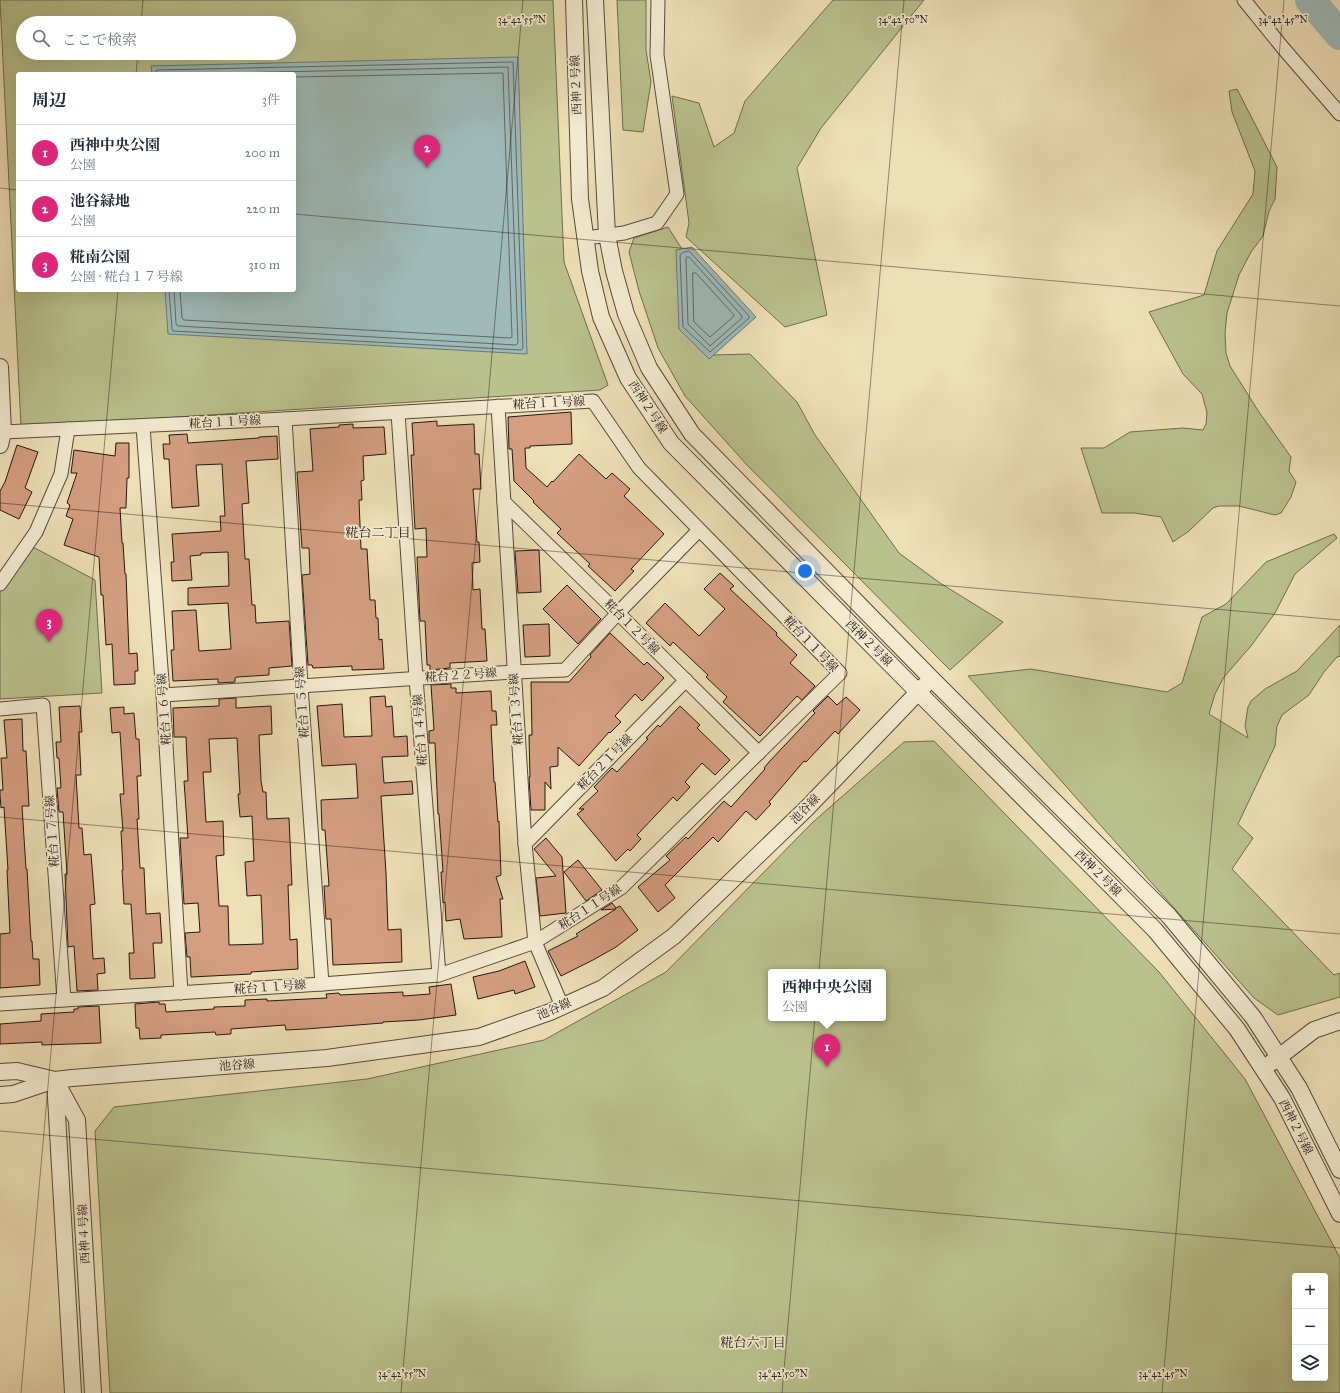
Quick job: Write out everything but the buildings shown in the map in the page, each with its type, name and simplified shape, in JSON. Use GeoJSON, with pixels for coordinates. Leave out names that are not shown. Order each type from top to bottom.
{"type":"FeatureCollection","features":[{"type":"Feature","properties":{"kind":"street","name":"西神２号線"},"geometry":{"type":"LineString","coordinates":[[574,0],[580,199],[590,271],[601,317],[628,378],[671,442],[1155,930],[1238,1029],[1282,1098],[1340,1214]]}},
{"type":"Feature","properties":{"kind":"street","name":"西神２号線"},"geometry":{"type":"LineString","coordinates":[[595,0],[607,235],[614,271],[626,314],[649,368],[692,434],[931,678],[1169,916],[1253,1017],[1299,1088],[1340,1170]]}},
{"type":"Feature","properties":{"kind":"street"},"geometry":{"type":"LineString","coordinates":[[586,238],[624,233],[657,223],[677,194],[657,55],[658,0]]}},
{"type":"Feature","properties":{"kind":"street"},"geometry":{"type":"LineString","coordinates":[[1244,0],[1340,114]]}},
{"type":"Feature","properties":{"kind":"street"},"geometry":{"type":"LineString","coordinates":[[0,367],[1,439]]}},
{"type":"Feature","properties":{"kind":"street","name":"糀台１１号線"},"geometry":{"type":"LineString","coordinates":[[0,1004],[322,984],[439,975],[535,942],[621,888],[840,673],[639,468],[593,401],[285,419],[68,429],[1,439]]}},
{"type":"Feature","properties":{"kind":"street","name":"糀台１３号線"},"geometry":{"type":"LineString","coordinates":[[498,406],[525,844],[535,942],[562,1006]]}},
{"type":"Feature","properties":{"kind":"street","name":"糀台１４号線"},"geometry":{"type":"LineString","coordinates":[[398,412],[416,678],[439,975]]}},
{"type":"Feature","properties":{"kind":"street","name":"糀台１５号線"},"geometry":{"type":"LineString","coordinates":[[285,419],[301,686],[322,984]]}},
{"type":"Feature","properties":{"kind":"street","name":"糀台１６号線"},"geometry":{"type":"LineString","coordinates":[[143,426],[163,695],[181,993]]}},
{"type":"Feature","properties":{"kind":"street"},"geometry":{"type":"LineString","coordinates":[[0,584],[36,532],[60,474],[68,429]]}},
{"type":"Feature","properties":{"kind":"street","name":"糀台１２号線"},"geometry":{"type":"LineString","coordinates":[[504,502],[759,753]]}},
{"type":"Feature","properties":{"kind":"street","name":"糀台２２号線"},"geometry":{"type":"LineString","coordinates":[[163,695],[416,678],[565,670],[699,530]]}},
{"type":"Feature","properties":{"kind":"street","name":"池谷線"},"geometry":{"type":"LineString","coordinates":[[55,1080],[327,1058],[479,1037],[550,1012],[603,988],[674,936],[807,808],[931,678]]}},
{"type":"Feature","properties":{"kind":"street","name":"糀台２１号線"},"geometry":{"type":"LineString","coordinates":[[525,844],[686,680]]}},
{"type":"Feature","properties":{"kind":"street","name":"糀台１７号線"},"geometry":{"type":"LineString","coordinates":[[0,709],[42,705],[64,1000]]}},
{"type":"Feature","properties":{"kind":"street"},"geometry":{"type":"LineString","coordinates":[[1263,1069],[1314,1030],[1340,1021]]}},
{"type":"Feature","properties":{"kind":"street"},"geometry":{"type":"LineString","coordinates":[[0,1072],[17,1071],[55,1080]]}},
{"type":"Feature","properties":{"kind":"street"},"geometry":{"type":"LineString","coordinates":[[0,1095],[13,1094],[55,1080]]}},
{"type":"Feature","properties":{"kind":"street","name":"西神４号線"},"geometry":{"type":"LineString","coordinates":[[55,1080],[73,1393]]}},
{"type":"Feature","properties":{"kind":"street","name":"西神４号線"},"geometry":{"type":"LineString","coordinates":[[55,1080],[77,1120],[93,1393]]}},
{"type":"Feature","properties":{"kind":"green space"},"geometry":{"type":"Polygon","coordinates":[[[0,0],[553,0],[564,262],[608,385],[600,390],[21,427],[0,0]]]}},
{"type":"Feature","properties":{"kind":"green space"},"geometry":{"type":"Polygon","coordinates":[[[617,0],[646,0],[646,50],[651,82],[643,132],[623,130],[617,0]]]}},
{"type":"Feature","properties":{"kind":"green space"},"geometry":{"type":"Polygon","coordinates":[[[833,0],[924,0],[821,128],[797,168],[827,315],[785,327],[686,237],[689,223],[672,96],[699,103],[714,147],[734,133],[745,101],[833,0]]]}},
{"type":"Feature","properties":{"kind":"green space"},"geometry":{"type":"Polygon","coordinates":[[[1237,89],[1277,167],[1275,199],[1269,211],[1263,236],[1251,252],[1239,275],[1227,313],[1225,333],[1226,353],[1230,366],[1259,412],[1291,457],[1289,471],[1296,482],[1291,497],[1281,513],[1275,515],[1239,506],[1219,506],[1213,508],[1189,531],[1173,542],[1161,517],[1134,513],[1102,513],[1081,448],[1104,448],[1130,432],[1183,428],[1203,430],[1206,424],[1207,413],[1202,394],[1183,374],[1149,312],[1204,295],[1217,251],[1253,194],[1255,171],[1232,112],[1229,91],[1237,89]]]}},
{"type":"Feature","properties":{"kind":"green space"},"geometry":{"type":"Polygon","coordinates":[[[668,227],[682,249],[676,250],[709,359],[713,355],[750,354],[797,402],[815,435],[899,553],[940,583],[1003,622],[950,670],[747,465],[685,396],[658,348],[639,291],[629,252],[634,238],[668,227]]]}},
{"type":"Feature","properties":{"kind":"green space"},"geometry":{"type":"Polygon","coordinates":[[[1334,534],[1337,538],[1295,574],[1275,613],[1251,646],[1224,677],[1215,694],[1209,714],[1248,738],[1245,726],[1248,707],[1251,701],[1265,689],[1297,671],[1340,625],[1340,656],[1337,657],[1324,672],[1309,695],[1282,715],[1277,726],[1275,746],[1238,824],[1253,838],[1232,869],[1334,975],[1340,973],[1340,997],[1278,1015],[1254,998],[968,676],[1031,669],[1167,692],[1182,683],[1202,617],[1226,604],[1266,562],[1334,534]]]}},
{"type":"Feature","properties":{"kind":"green space"},"geometry":{"type":"Polygon","coordinates":[[[31,546],[95,580],[102,693],[0,699],[0,590],[31,546]]]}},
{"type":"Feature","properties":{"kind":"green space"},"geometry":{"type":"Polygon","coordinates":[[[934,741],[1159,972],[1245,1079],[1340,1258],[1340,1393],[110,1393],[95,1131],[114,1107],[367,1079],[544,1040],[666,972],[812,823],[904,742],[934,741]]]}},
{"type":"Feature","properties":{"kind":"water"},"geometry":{"type":"Polygon","coordinates":[[[518,57],[527,354],[168,334],[165,292],[296,292],[296,72],[152,72],[151,66],[518,57]]]}},
{"type":"Feature","properties":{"kind":"water"},"geometry":{"type":"Polygon","coordinates":[[[692,247],[756,317],[709,359],[679,329],[676,250],[692,247]]]}},
{"type":"Feature","properties":{"kind":"waterway"},"geometry":{"type":"LineString","coordinates":[[1310,0],[1340,35]]}},
{"type":"Feature","properties":{"kind":"place","name":"池谷緑地"},"geometry":{"type":"Point","coordinates":[427,168]}},
{"type":"Feature","properties":{"kind":"place","name":"糀南公園"},"geometry":{"type":"Point","coordinates":[49,642]}},
{"type":"Feature","properties":{"kind":"place","name":"西神中央公園"},"geometry":{"type":"Point","coordinates":[827,1067]}},
{"type":"Feature","properties":{"kind":"district","name":"糀台二丁目"},"geometry":{"type":"Point","coordinates":[378,532]}},
{"type":"Feature","properties":{"kind":"district","name":"糀台六丁目"},"geometry":{"type":"Point","coordinates":[753,1342]}}]}
